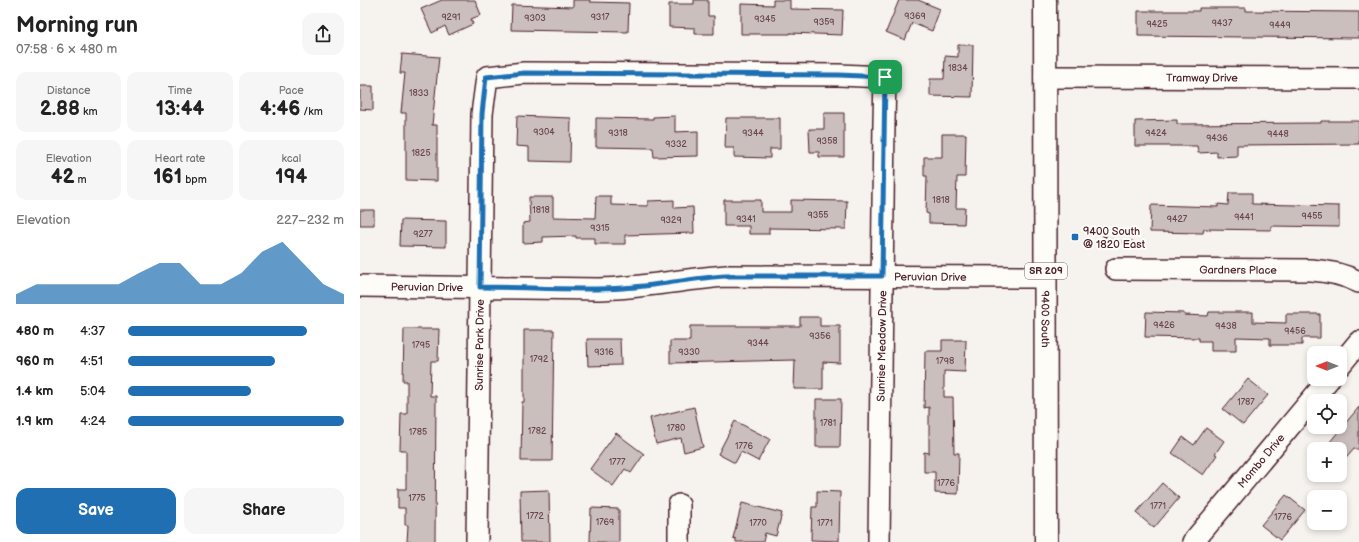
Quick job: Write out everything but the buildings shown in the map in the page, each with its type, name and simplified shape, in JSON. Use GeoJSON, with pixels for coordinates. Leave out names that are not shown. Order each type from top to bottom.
{"type":"FeatureCollection","features":[{"type":"Feature","properties":{"kind":"main road","name":"9400 South"},"geometry":{"type":"LineString","coordinates":[[1045,0],[1046,542]]}},
{"type":"Feature","properties":{"kind":"street","name":"Sunrise Park Drive"},"geometry":{"type":"LineString","coordinates":[[477,542],[482,114],[486,77],[524,73],[839,75],[885,77]]}},
{"type":"Feature","properties":{"kind":"street","name":"Sunrise Meadow Drive"},"geometry":{"type":"LineString","coordinates":[[879,542],[885,77]]}},
{"type":"Feature","properties":{"kind":"street","name":"Tramway Drive"},"geometry":{"type":"LineString","coordinates":[[1045,77],[1359,78]]}},
{"type":"Feature","properties":{"kind":"street","name":"Gardners Place"},"geometry":{"type":"LineString","coordinates":[[1116,270],[1311,270],[1332,272],[1349,277],[1359,282]]}},
{"type":"Feature","properties":{"kind":"street","name":"Peruvian Drive"},"geometry":{"type":"LineString","coordinates":[[360,286],[599,289],[625,288],[726,276],[1046,277]]}},
{"type":"Feature","properties":{"kind":"street"},"geometry":{"type":"LineString","coordinates":[[1347,357],[1359,342]]}},
{"type":"Feature","properties":{"kind":"street","name":"Mombo Drive"},"geometry":{"type":"LineString","coordinates":[[1193,542],[1322,386]]}},
{"type":"Feature","properties":{"kind":"street"},"geometry":{"type":"LineString","coordinates":[[679,505],[679,542]]}},
{"type":"Feature","properties":{"kind":"path"},"geometry":{"type":"LineString","coordinates":[[1097,230],[1112,241],[1133,242],[1135,253]]}},
{"type":"Feature","properties":{"kind":"place","name":"9400 South @ 1820 East"},"geometry":{"type":"Point","coordinates":[1075,237]}},
{"type":"Feature","properties":{"kind":"route"},"geometry":{"type":"LineString","coordinates":[[524,73],[839,75],[885,77],[882,276],[726,276],[625,288],[599,289],[480,287],[482,114],[486,77],[524,73]]}}]}
